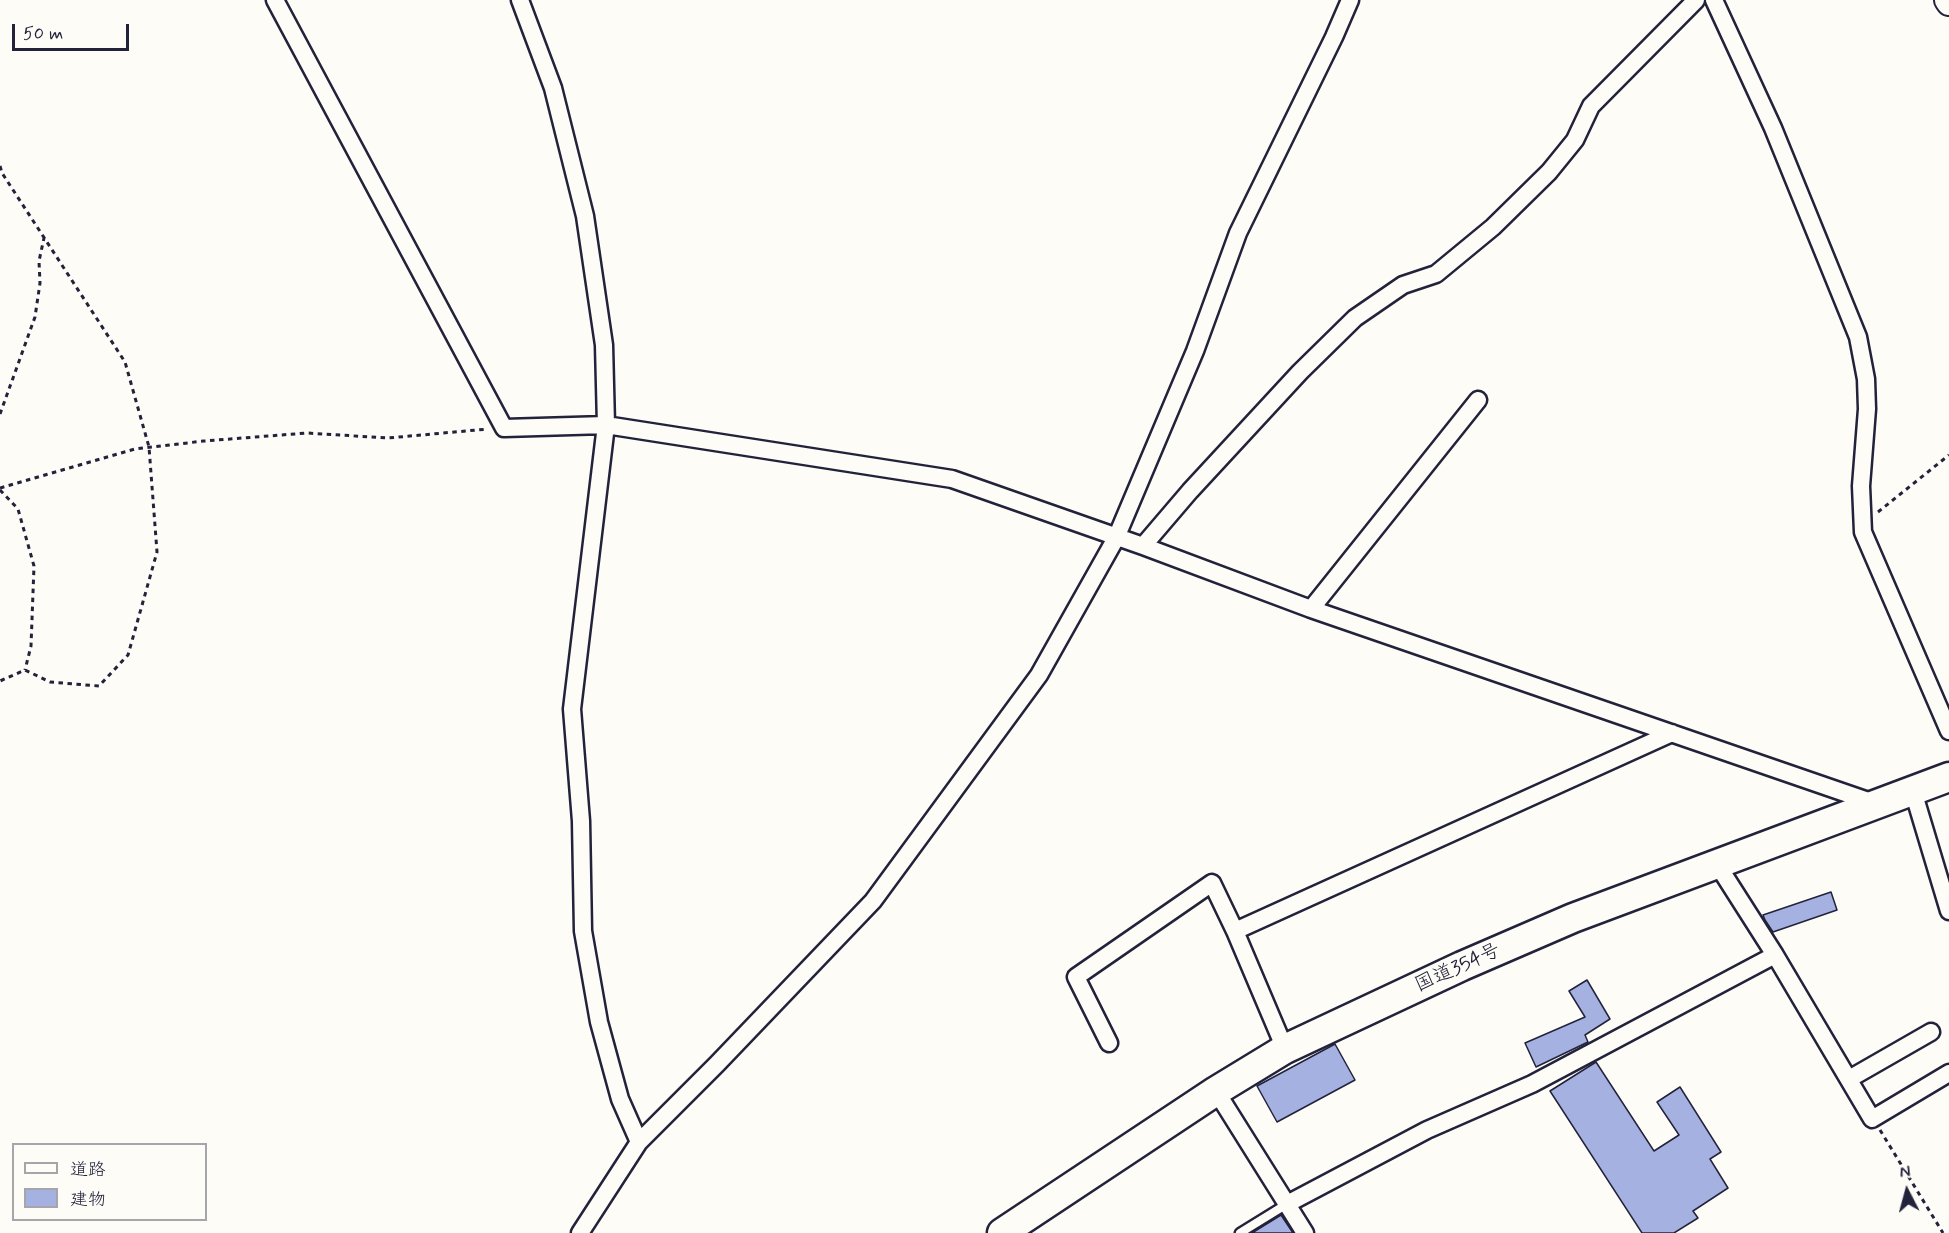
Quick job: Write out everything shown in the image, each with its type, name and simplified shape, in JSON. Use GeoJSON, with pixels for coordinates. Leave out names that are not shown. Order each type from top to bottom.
{"type":"FeatureCollection","features":[{"type":"Feature","properties":{"kind":"highway","name":"国道354号"},"geometry":{"type":"LineString","coordinates":[[1002,1233],[1216,1091],[1285,1049],[1462,966],[1573,918],[1949,777]]}},
{"type":"Feature","properties":{"kind":"street"},"geometry":{"type":"LineString","coordinates":[[275,0],[504,428],[606,425],[952,479],[1143,546],[1311,609],[1878,804]]}},
{"type":"Feature","properties":{"kind":"street"},"geometry":{"type":"LineString","coordinates":[[520,0],[552,88],[585,216],[604,345],[606,425],[572,709],[581,821],[583,931],[599,1022],[617,1088],[639,1142]]}},
{"type":"Feature","properties":{"kind":"street"},"geometry":{"type":"LineString","coordinates":[[580,1233],[639,1142],[873,901],[1039,675],[1116,538],[1195,351],[1238,233],[1335,37],[1350,0]]}},
{"type":"Feature","properties":{"kind":"street"},"geometry":{"type":"LineString","coordinates":[[1143,546],[1300,372],[1355,318],[1403,285],[1436,274],[1493,227],[1541,180],[1575,140],[1591,106],[1696,0]]}},
{"type":"Feature","properties":{"kind":"street"},"geometry":{"type":"LineString","coordinates":[[1714,0],[1778,139],[1858,337],[1866,379],[1867,410],[1861,486],[1862,525],[1866,543],[1949,731]]}},
{"type":"Feature","properties":{"kind":"street"},"geometry":{"type":"LineString","coordinates":[[1311,609],[1478,400]]}},
{"type":"Feature","properties":{"kind":"street"},"geometry":{"type":"LineString","coordinates":[[1235,931],[1672,733]]}},
{"type":"Feature","properties":{"kind":"street"},"geometry":{"type":"LineString","coordinates":[[1913,791],[1949,912]]}},
{"type":"Feature","properties":{"kind":"street"},"geometry":{"type":"LineString","coordinates":[[1717,864],[1775,955],[1872,1119],[1949,1073]]}},
{"type":"Feature","properties":{"kind":"street"},"geometry":{"type":"LineString","coordinates":[[1109,1043],[1076,977],[1212,883],[1285,1049]]}},
{"type":"Feature","properties":{"kind":"street"},"geometry":{"type":"LineString","coordinates":[[1287,1204],[1427,1130],[1532,1084],[1775,955]]}},
{"type":"Feature","properties":{"kind":"street"},"geometry":{"type":"LineString","coordinates":[[1849,1079],[1930,1032]]}},
{"type":"Feature","properties":{"kind":"street"},"geometry":{"type":"LineString","coordinates":[[1216,1091],[1305,1233]]}},
{"type":"Feature","properties":{"kind":"lane"},"geometry":{"type":"LineString","coordinates":[[1240,1233],[1287,1204]]}},
{"type":"Feature","properties":{"kind":"path"},"geometry":{"type":"LineString","coordinates":[[0,166],[2,173],[125,362],[149,447],[157,552],[128,656],[99,686],[50,682],[25,670],[0,681]]}},
{"type":"Feature","properties":{"kind":"path"},"geometry":{"type":"LineString","coordinates":[[0,414],[35,316],[40,283],[39,261],[44,238]]}},
{"type":"Feature","properties":{"kind":"path"},"geometry":{"type":"LineString","coordinates":[[25,670],[31,646],[34,566],[18,509],[0,489],[135,449],[149,447],[307,433],[388,438],[504,428]]}},
{"type":"Feature","properties":{"kind":"path"},"geometry":{"type":"LineString","coordinates":[[1862,525],[1949,455]]}},
{"type":"Feature","properties":{"kind":"path"},"geometry":{"type":"LineString","coordinates":[[1872,1119],[1943,1233]]}},
{"type":"Feature","properties":{"kind":"building"},"geometry":{"type":"Polygon","coordinates":[[[1831,892],[1837,910],[1773,932],[1763,915],[1831,892]]]}},
{"type":"Feature","properties":{"kind":"building"},"geometry":{"type":"Polygon","coordinates":[[[1587,980],[1610,1019],[1585,1035],[1588,1042],[1536,1067],[1525,1043],[1585,1017],[1569,991],[1587,980]]]}},
{"type":"Feature","properties":{"kind":"building"},"geometry":{"type":"Polygon","coordinates":[[[1335,1044],[1355,1080],[1277,1122],[1257,1086],[1335,1044]]]}},
{"type":"Feature","properties":{"kind":"building"},"geometry":{"type":"Polygon","coordinates":[[[1596,1062],[1654,1151],[1679,1135],[1657,1102],[1680,1087],[1721,1152],[1710,1159],[1728,1188],[1693,1211],[1698,1218],[1674,1233],[1642,1233],[1550,1091],[1596,1062]]]}},
{"type":"Feature","properties":{"kind":"building"},"geometry":{"type":"Polygon","coordinates":[[[1281,1215],[1293,1233],[1252,1233],[1281,1215]]]}}]}
